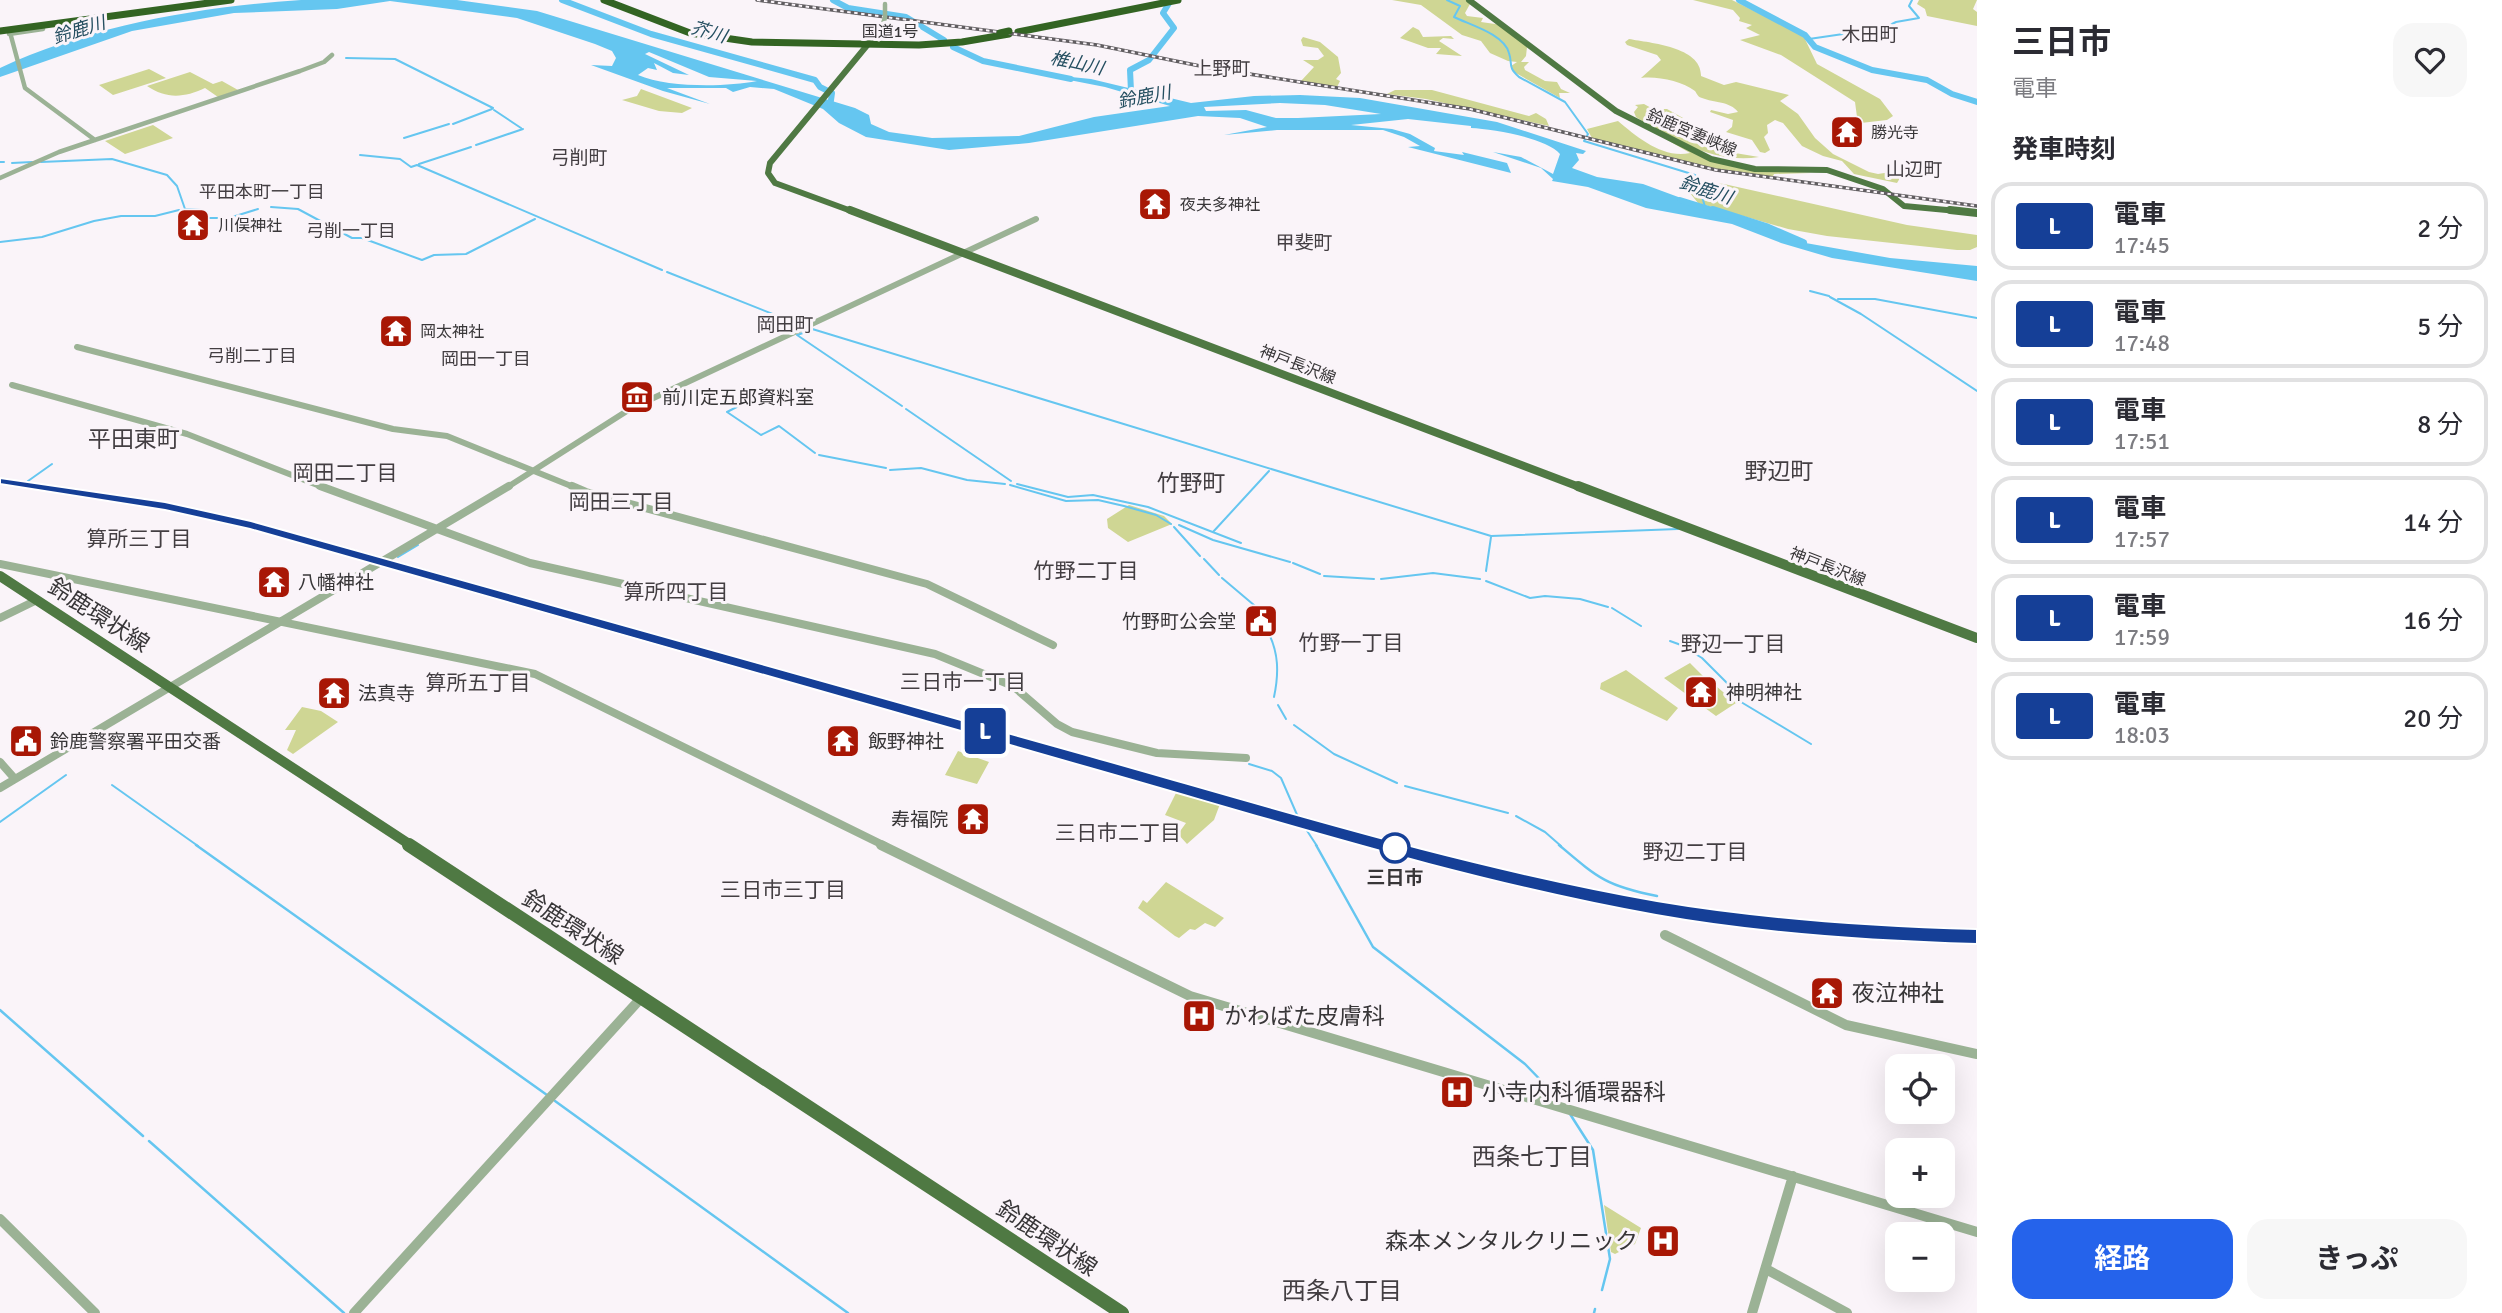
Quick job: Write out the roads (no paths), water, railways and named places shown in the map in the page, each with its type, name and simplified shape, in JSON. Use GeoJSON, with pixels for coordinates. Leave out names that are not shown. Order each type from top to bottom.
{"type":"FeatureCollection","features":[{"type":"Feature","properties":{"kind":"highway"},"geometry":{"type":"LineString","coordinates":[[0,31],[220,0]]}},
{"type":"Feature","properties":{"kind":"highway"},"geometry":{"type":"LineString","coordinates":[[0,31],[231,0]]}},
{"type":"Feature","properties":{"kind":"highway","name":"国道1号"},"geometry":{"type":"LineString","coordinates":[[604,0],[681,30],[720,39],[935,45],[1169,1]]}},
{"type":"Feature","properties":{"kind":"highway","name":"国道1号"},"geometry":{"type":"LineString","coordinates":[[611,0],[624,7]]}},
{"type":"Feature","properties":{"kind":"highway","name":"国道1号"},"geometry":{"type":"LineString","coordinates":[[868,44],[932,43],[1018,32],[1169,1]]}},
{"type":"Feature","properties":{"kind":"main road","name":"鈴鹿宮妻峡線"},"geometry":{"type":"LineString","coordinates":[[1469,0],[1616,111],[1718,161],[1755,170],[1827,170],[1883,189],[1894,201],[1907,206],[1977,213]]}},
{"type":"Feature","properties":{"kind":"main road","name":"神戸長沢線"},"geometry":{"type":"LineString","coordinates":[[868,44],[781,149],[768,169],[769,177],[777,184],[1977,638]]}},
{"type":"Feature","properties":{"kind":"main road","name":"鈴鹿環状線"},"geometry":{"type":"LineString","coordinates":[[0,576],[1122,1313]]}},
{"type":"Feature","properties":{"kind":"street"},"geometry":{"type":"LineString","coordinates":[[868,44],[881,28],[885,18],[885,2]]}},
{"type":"Feature","properties":{"kind":"street"},"geometry":{"type":"LineString","coordinates":[[0,31],[11,37],[40,30],[42,25]]}},
{"type":"Feature","properties":{"kind":"street"},"geometry":{"type":"LineString","coordinates":[[11,37],[29,92],[95,140]]}},
{"type":"Feature","properties":{"kind":"street"},"geometry":{"type":"LineString","coordinates":[[0,178],[34,162],[95,140],[300,71],[324,62],[332,55]]}},
{"type":"Feature","properties":{"kind":"street"},"geometry":{"type":"LineString","coordinates":[[0,788],[437,529],[630,409],[1036,219]]}},
{"type":"Feature","properties":{"kind":"street"},"geometry":{"type":"LineString","coordinates":[[77,347],[393,429],[447,436],[586,492],[928,584],[1053,645]]}},
{"type":"Feature","properties":{"kind":"street"},"geometry":{"type":"LineString","coordinates":[[12,385],[187,433],[530,563],[935,654],[1013,686],[1057,724],[1093,738],[1157,752],[1246,758]]}},
{"type":"Feature","properties":{"kind":"street"},"geometry":{"type":"LineString","coordinates":[[0,564],[516,668],[553,682],[1190,996],[1977,1232]]}},
{"type":"Feature","properties":{"kind":"street"},"geometry":{"type":"LineString","coordinates":[[0,618],[37,600]]}},
{"type":"Feature","properties":{"kind":"street"},"geometry":{"type":"LineString","coordinates":[[0,762],[15,779]]}},
{"type":"Feature","properties":{"kind":"street"},"geometry":{"type":"LineString","coordinates":[[1665,935],[1846,1025],[1977,1054]]}},
{"type":"Feature","properties":{"kind":"street"},"geometry":{"type":"LineString","coordinates":[[354,1313],[642,997]]}},
{"type":"Feature","properties":{"kind":"street"},"geometry":{"type":"LineString","coordinates":[[1752,1313],[1793,1176]]}},
{"type":"Feature","properties":{"kind":"street"},"geometry":{"type":"LineString","coordinates":[[0,1219],[95,1313]]}},
{"type":"Feature","properties":{"kind":"street"},"geometry":{"type":"LineString","coordinates":[[1766,1269],[1847,1313]]}},
{"type":"Feature","properties":{"kind":"water"},"geometry":{"type":"Polygon","coordinates":[[[301,0],[457,0],[537,11],[855,108],[869,115],[871,124],[889,132],[932,138],[1019,136],[1094,117],[1170,106],[1105,87],[1059,78],[1061,76],[1091,79],[1191,103],[1254,96],[1360,98],[1497,122],[1586,151],[1583,154],[1576,153],[1579,160],[1572,168],[1597,177],[1643,184],[1800,242],[1890,258],[1977,266],[1977,281],[1832,258],[1781,243],[1732,224],[1646,208],[1588,187],[1552,181],[1541,168],[1493,152],[1521,157],[1553,174],[1560,154],[1553,148],[1518,135],[1471,126],[1408,119],[1351,125],[1392,129],[1410,134],[1435,148],[1434,151],[1464,155],[1462,152],[1507,163],[1511,173],[1408,147],[1420,146],[1383,130],[1277,130],[1224,135],[1267,127],[1240,118],[1198,116],[1029,143],[949,150],[866,137],[839,123],[823,109],[774,89],[750,87],[733,92],[726,88],[667,88],[710,104],[663,91],[591,65],[612,66],[616,58],[612,51],[595,44],[517,18],[390,1],[337,9],[234,13],[132,31],[0,77],[0,68],[35,53],[109,29],[186,13],[301,0]],[[649,52],[645,54],[689,75],[673,73],[654,63],[657,70],[648,68],[638,75],[650,79],[697,85],[757,81],[709,77],[649,52]],[[1280,103],[1204,107],[1206,111],[1246,110],[1276,118],[1381,114],[1325,105],[1280,103]]]}},
{"type":"Feature","properties":{"kind":"waterway","name":"芥川"},"geometry":{"type":"LineString","coordinates":[[562,0],[651,34],[815,80],[820,87],[832,93],[830,107]]}},
{"type":"Feature","properties":{"kind":"waterway","name":"椎山川"},"geometry":{"type":"LineString","coordinates":[[833,0],[848,8],[906,17],[944,40]]}},
{"type":"Feature","properties":{"kind":"waterway"},"geometry":{"type":"LineString","coordinates":[[1131,91],[1130,70],[1149,60],[1174,28],[1163,13],[1171,0]]}},
{"type":"Feature","properties":{"kind":"waterway"},"geometry":{"type":"LineString","coordinates":[[1447,0],[1460,6],[1454,17],[1501,40],[1509,53],[1512,68],[1519,77],[1565,102],[1588,134],[1584,141],[1695,175],[1697,177],[1688,188],[1702,196],[1705,207]]}},
{"type":"Feature","properties":{"kind":"waterway"},"geometry":{"type":"LineString","coordinates":[[1739,0],[1805,35],[1815,47],[1872,70],[1927,80],[1952,94],[1977,102]]}},
{"type":"Feature","properties":{"kind":"waterway"},"geometry":{"type":"LineString","coordinates":[[1809,39],[1884,28],[1896,22],[1919,18],[1909,6],[1912,0]]}},
{"type":"Feature","properties":{"kind":"waterway","name":"椎山川"},"geometry":{"type":"LineString","coordinates":[[953,47],[983,61],[1071,79]]}},
{"type":"Feature","properties":{"kind":"waterway"},"geometry":{"type":"LineString","coordinates":[[346,58],[395,59],[493,108]]}},
{"type":"Feature","properties":{"kind":"waterway"},"geometry":{"type":"LineString","coordinates":[[453,124],[492,109]]}},
{"type":"Feature","properties":{"kind":"waterway"},"geometry":{"type":"LineString","coordinates":[[494,110],[521,128]]}},
{"type":"Feature","properties":{"kind":"waterway"},"geometry":{"type":"LineString","coordinates":[[404,138],[449,124]]}},
{"type":"Feature","properties":{"kind":"waterway"},"geometry":{"type":"LineString","coordinates":[[476,145],[523,129]]}},
{"type":"Feature","properties":{"kind":"waterway"},"geometry":{"type":"LineString","coordinates":[[419,164],[471,147]]}},
{"type":"Feature","properties":{"kind":"waterway"},"geometry":{"type":"LineString","coordinates":[[360,155],[400,159],[411,167],[417,165],[662,270]]}},
{"type":"Feature","properties":{"kind":"waterway"},"geometry":{"type":"LineString","coordinates":[[41,162],[112,159],[167,175],[177,186],[185,209],[201,210],[207,218],[229,218],[258,209]]}},
{"type":"Feature","properties":{"kind":"waterway"},"geometry":{"type":"LineString","coordinates":[[12,163],[32,162]]}},
{"type":"Feature","properties":{"kind":"waterway","name":"鈴鹿川"},"geometry":{"type":"LineString","coordinates":[[1680,200],[1719,212]]}},
{"type":"Feature","properties":{"kind":"waterway"},"geometry":{"type":"LineString","coordinates":[[271,207],[298,209],[352,238],[362,238],[422,260],[434,255],[466,254],[535,219]]}},
{"type":"Feature","properties":{"kind":"waterway"},"geometry":{"type":"LineString","coordinates":[[0,242],[42,237],[94,221],[121,216],[155,216],[179,210]]}},
{"type":"Feature","properties":{"kind":"waterway","name":"鈴鹿川"},"geometry":{"type":"LineString","coordinates":[[1713,210],[1766,227],[1803,243]]}},
{"type":"Feature","properties":{"kind":"waterway"},"geometry":{"type":"LineString","coordinates":[[667,272],[803,326]]}},
{"type":"Feature","properties":{"kind":"waterway"},"geometry":{"type":"LineString","coordinates":[[1810,291],[1829,296]]}},
{"type":"Feature","properties":{"kind":"waterway"},"geometry":{"type":"LineString","coordinates":[[1830,297],[1861,314],[1977,391]]}},
{"type":"Feature","properties":{"kind":"waterway"},"geometry":{"type":"LineString","coordinates":[[1838,299],[1875,299],[1977,318]]}},
{"type":"Feature","properties":{"kind":"waterway"},"geometry":{"type":"LineString","coordinates":[[809,328],[1491,536],[1678,529]]}},
{"type":"Feature","properties":{"kind":"waterway"},"geometry":{"type":"LineString","coordinates":[[812,330],[797,335],[902,406]]}},
{"type":"Feature","properties":{"kind":"waterway"},"geometry":{"type":"LineString","coordinates":[[758,396],[727,412],[761,435],[779,426],[815,453]]}},
{"type":"Feature","properties":{"kind":"waterway"},"geometry":{"type":"LineString","coordinates":[[906,409],[1011,481]]}},
{"type":"Feature","properties":{"kind":"waterway"},"geometry":{"type":"LineString","coordinates":[[819,455],[886,468]]}},
{"type":"Feature","properties":{"kind":"waterway"},"geometry":{"type":"LineString","coordinates":[[28,481],[52,464]]}},
{"type":"Feature","properties":{"kind":"waterway"},"geometry":{"type":"LineString","coordinates":[[890,470],[921,468],[967,480],[1005,484]]}},
{"type":"Feature","properties":{"kind":"waterway"},"geometry":{"type":"LineString","coordinates":[[1213,532],[1269,471]]}},
{"type":"Feature","properties":{"kind":"waterway"},"geometry":{"type":"LineString","coordinates":[[1017,484],[1068,497],[1093,495],[1148,507],[1241,543]]}},
{"type":"Feature","properties":{"kind":"waterway"},"geometry":{"type":"LineString","coordinates":[[1010,485],[1066,501],[1098,500],[1124,506],[1156,515],[1171,524]]}},
{"type":"Feature","properties":{"kind":"waterway"},"geometry":{"type":"LineString","coordinates":[[1179,525],[1213,540],[1290,562]]}},
{"type":"Feature","properties":{"kind":"waterway"},"geometry":{"type":"LineString","coordinates":[[1174,527],[1200,556]]}},
{"type":"Feature","properties":{"kind":"waterway"},"geometry":{"type":"LineString","coordinates":[[1486,571],[1491,537]]}},
{"type":"Feature","properties":{"kind":"waterway"},"geometry":{"type":"LineString","coordinates":[[398,557],[418,545]]}},
{"type":"Feature","properties":{"kind":"waterway"},"geometry":{"type":"LineString","coordinates":[[1204,559],[1219,575]]}},
{"type":"Feature","properties":{"kind":"waterway"},"geometry":{"type":"LineString","coordinates":[[1293,563],[1320,574]]}},
{"type":"Feature","properties":{"kind":"waterway"},"geometry":{"type":"LineString","coordinates":[[1381,579],[1433,573],[1480,579]]}},
{"type":"Feature","properties":{"kind":"waterway"},"geometry":{"type":"LineString","coordinates":[[1324,576],[1374,579]]}},
{"type":"Feature","properties":{"kind":"waterway"},"geometry":{"type":"LineString","coordinates":[[1222,578],[1261,611]]}},
{"type":"Feature","properties":{"kind":"waterway"},"geometry":{"type":"LineString","coordinates":[[1486,581],[1530,598],[1545,596],[1580,599],[1608,607]]}},
{"type":"Feature","properties":{"kind":"waterway"},"geometry":{"type":"LineString","coordinates":[[1612,608],[1641,626]]}},
{"type":"Feature","properties":{"kind":"waterway"},"geometry":{"type":"LineString","coordinates":[[1272,624],[1267,630],[1277,663],[1274,697]]}},
{"type":"Feature","properties":{"kind":"waterway"},"geometry":{"type":"LineString","coordinates":[[1670,641],[1681,645]]}},
{"type":"Feature","properties":{"kind":"waterway"},"geometry":{"type":"LineString","coordinates":[[1684,647],[1702,658],[1727,683]]}},
{"type":"Feature","properties":{"kind":"waterway"},"geometry":{"type":"LineString","coordinates":[[1733,688],[1740,695],[1741,702],[1811,744]]}},
{"type":"Feature","properties":{"kind":"waterway"},"geometry":{"type":"LineString","coordinates":[[1278,705],[1286,719]]}},
{"type":"Feature","properties":{"kind":"waterway"},"geometry":{"type":"LineString","coordinates":[[1294,725],[1334,754],[1397,783]]}},
{"type":"Feature","properties":{"kind":"waterway"},"geometry":{"type":"LineString","coordinates":[[1249,764],[1272,771],[1281,778],[1298,817],[1317,846]]}},
{"type":"Feature","properties":{"kind":"waterway"},"geometry":{"type":"LineString","coordinates":[[0,822],[66,775]]}},
{"type":"Feature","properties":{"kind":"waterway"},"geometry":{"type":"LineString","coordinates":[[112,785],[198,846]]}},
{"type":"Feature","properties":{"kind":"waterway"},"geometry":{"type":"LineString","coordinates":[[1405,786],[1508,813]]}},
{"type":"Feature","properties":{"kind":"waterway"},"geometry":{"type":"LineString","coordinates":[[1516,816],[1545,832],[1561,846]]}},
{"type":"Feature","properties":{"kind":"waterway"},"geometry":{"type":"LineString","coordinates":[[196,845],[547,1095]]}},
{"type":"Feature","properties":{"kind":"waterway"},"geometry":{"type":"LineString","coordinates":[[1316,845],[1373,947],[1525,1064],[1556,1096]]}},
{"type":"Feature","properties":{"kind":"waterway"},"geometry":{"type":"LineString","coordinates":[[1559,845],[1604,879],[1657,896]]}},
{"type":"Feature","properties":{"kind":"waterway"},"geometry":{"type":"LineString","coordinates":[[0,1010],[143,1136]]}},
{"type":"Feature","properties":{"kind":"waterway"},"geometry":{"type":"LineString","coordinates":[[555,1101],[848,1313]]}},
{"type":"Feature","properties":{"kind":"waterway"},"geometry":{"type":"LineString","coordinates":[[1570,1114],[1593,1150],[1610,1259],[1602,1290]]}},
{"type":"Feature","properties":{"kind":"waterway"},"geometry":{"type":"LineString","coordinates":[[149,1141],[344,1313]]}},
{"type":"Feature","properties":{"kind":"waterway"},"geometry":{"type":"LineString","coordinates":[[1594,1313],[1595,1309]]}},
{"type":"Feature","properties":{"kind":"railway"},"geometry":{"type":"LineString","coordinates":[[757,0],[1097,45],[1205,67],[1470,109],[1716,170],[1977,206]]}},
{"type":"Feature","properties":{"kind":"railway"},"geometry":{"type":"LineString","coordinates":[[0,482],[165,506],[251,525],[1387,846]]}},
{"type":"Feature","properties":{"kind":"railway"},"geometry":{"type":"LineString","coordinates":[[1380,845],[1528,881],[1675,909],[1825,928],[1977,936]]}},
{"type":"Feature","properties":{"kind":"train","name":"L"},"geometry":{"type":"LineString","coordinates":[[0,482],[165,506],[251,525],[1303,822],[1537,885],[1660,909],[1793,926],[1883,934],[1977,936]]}},
{"type":"Feature","properties":{"kind":"place","name":"勝光寺"},"geometry":{"type":"Point","coordinates":[1847,132]}},
{"type":"Feature","properties":{"kind":"place","name":"夜夫多神社"},"geometry":{"type":"Point","coordinates":[1155,204]}},
{"type":"Feature","properties":{"kind":"place","name":"川俣神社"},"geometry":{"type":"Point","coordinates":[193,225]}},
{"type":"Feature","properties":{"kind":"place","name":"岡太神社"},"geometry":{"type":"Point","coordinates":[396,331]}},
{"type":"Feature","properties":{"kind":"place","name":"前川定五郎資料室"},"geometry":{"type":"Point","coordinates":[637,397]}},
{"type":"Feature","properties":{"kind":"place","name":"八幡神社"},"geometry":{"type":"Point","coordinates":[274,582]}},
{"type":"Feature","properties":{"kind":"place","name":"竹野町公会堂"},"geometry":{"type":"Point","coordinates":[1261,621]}},
{"type":"Feature","properties":{"kind":"place","name":"神明神社"},"geometry":{"type":"Point","coordinates":[1701,692]}},
{"type":"Feature","properties":{"kind":"place","name":"法真寺"},"geometry":{"type":"Point","coordinates":[334,693]}},
{"type":"Feature","properties":{"kind":"place","name":"鈴鹿警察署平田交番"},"geometry":{"type":"Point","coordinates":[26,741]}},
{"type":"Feature","properties":{"kind":"place","name":"飯野神社"},"geometry":{"type":"Point","coordinates":[843,741]}},
{"type":"Feature","properties":{"kind":"place","name":"寿福院"},"geometry":{"type":"Point","coordinates":[973,819]}},
{"type":"Feature","properties":{"kind":"place","name":"三日市"},"geometry":{"type":"Point","coordinates":[1395,848]}},
{"type":"Feature","properties":{"kind":"place","name":"夜泣神社"},"geometry":{"type":"Point","coordinates":[1827,993]}},
{"type":"Feature","properties":{"kind":"place","name":"かわばた皮膚科"},"geometry":{"type":"Point","coordinates":[1199,1016]}},
{"type":"Feature","properties":{"kind":"place","name":"小寺内科循環器科"},"geometry":{"type":"Point","coordinates":[1457,1092]}},
{"type":"Feature","properties":{"kind":"place","name":"森本メンタルクリニック"},"geometry":{"type":"Point","coordinates":[1663,1241]}},
{"type":"Feature","properties":{"kind":"district","name":"木田町"},"geometry":{"type":"Point","coordinates":[1870,34]}},
{"type":"Feature","properties":{"kind":"district","name":"上野町"},"geometry":{"type":"Point","coordinates":[1222,68]}},
{"type":"Feature","properties":{"kind":"district","name":"弓削町"},"geometry":{"type":"Point","coordinates":[579,157]}},
{"type":"Feature","properties":{"kind":"district","name":"山辺町"},"geometry":{"type":"Point","coordinates":[1914,169]}},
{"type":"Feature","properties":{"kind":"district","name":"平田本町一丁目"},"geometry":{"type":"Point","coordinates":[262,192]}},
{"type":"Feature","properties":{"kind":"district","name":"弓削一丁目"},"geometry":{"type":"Point","coordinates":[351,231]}},
{"type":"Feature","properties":{"kind":"district","name":"甲斐町"},"geometry":{"type":"Point","coordinates":[1304,242]}},
{"type":"Feature","properties":{"kind":"district","name":"岡田町"},"geometry":{"type":"Point","coordinates":[785,324]}},
{"type":"Feature","properties":{"kind":"district","name":"弓削二丁目"},"geometry":{"type":"Point","coordinates":[252,356]}},
{"type":"Feature","properties":{"kind":"district","name":"岡田一丁目"},"geometry":{"type":"Point","coordinates":[486,359]}},
{"type":"Feature","properties":{"kind":"district","name":"平田東町"},"geometry":{"type":"Point","coordinates":[134,439]}},
{"type":"Feature","properties":{"kind":"district","name":"野辺町"},"geometry":{"type":"Point","coordinates":[1779,471]}},
{"type":"Feature","properties":{"kind":"district","name":"岡田二丁目"},"geometry":{"type":"Point","coordinates":[345,473]}},
{"type":"Feature","properties":{"kind":"district","name":"竹野町"},"geometry":{"type":"Point","coordinates":[1191,483]}},
{"type":"Feature","properties":{"kind":"district","name":"岡田三丁目"},"geometry":{"type":"Point","coordinates":[621,502]}},
{"type":"Feature","properties":{"kind":"district","name":"算所三丁目"},"geometry":{"type":"Point","coordinates":[139,539]}},
{"type":"Feature","properties":{"kind":"district","name":"竹野二丁目"},"geometry":{"type":"Point","coordinates":[1086,571]}},
{"type":"Feature","properties":{"kind":"district","name":"算所四丁目"},"geometry":{"type":"Point","coordinates":[676,592]}},
{"type":"Feature","properties":{"kind":"district","name":"竹野一丁目"},"geometry":{"type":"Point","coordinates":[1351,643]}},
{"type":"Feature","properties":{"kind":"district","name":"野辺一丁目"},"geometry":{"type":"Point","coordinates":[1733,644]}},
{"type":"Feature","properties":{"kind":"district","name":"三日市一丁目"},"geometry":{"type":"Point","coordinates":[963,682]}},
{"type":"Feature","properties":{"kind":"district","name":"算所五丁目"},"geometry":{"type":"Point","coordinates":[478,683]}},
{"type":"Feature","properties":{"kind":"district","name":"三日市二丁目"},"geometry":{"type":"Point","coordinates":[1118,833]}},
{"type":"Feature","properties":{"kind":"district","name":"野辺二丁目"},"geometry":{"type":"Point","coordinates":[1695,852]}},
{"type":"Feature","properties":{"kind":"district","name":"三日市三丁目"},"geometry":{"type":"Point","coordinates":[783,890]}},
{"type":"Feature","properties":{"kind":"district","name":"西条七丁目"},"geometry":{"type":"Point","coordinates":[1532,1157]}},
{"type":"Feature","properties":{"kind":"district","name":"西条八丁目"},"geometry":{"type":"Point","coordinates":[1342,1291]}}]}
